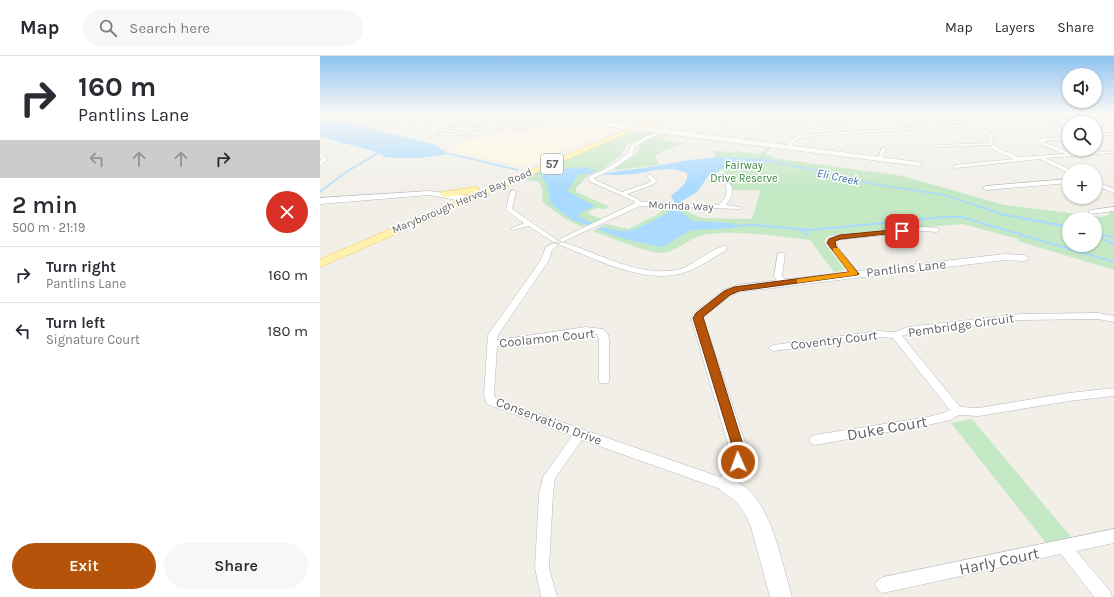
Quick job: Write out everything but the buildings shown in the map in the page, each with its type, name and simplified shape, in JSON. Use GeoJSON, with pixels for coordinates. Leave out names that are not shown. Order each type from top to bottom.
{"type":"FeatureCollection","features":[{"type":"Feature","properties":{"kind":"main road","name":"Maryborough Hervey Bay Road"},"geometry":{"type":"LineString","coordinates":[[320,259],[467,198],[483,189],[603,138]]}},
{"type":"Feature","properties":{"kind":"main road","name":"Maryborough Hervey Bay Road"},"geometry":{"type":"LineString","coordinates":[[320,263],[604,138]]}},
{"type":"Feature","properties":{"kind":"main road"},"geometry":{"type":"LineString","coordinates":[[445,194],[483,189]]}},
{"type":"Feature","properties":{"kind":"street"},"geometry":{"type":"LineString","coordinates":[[558,242],[639,204],[636,200],[593,181],[591,177],[611,168],[630,155],[633,146],[646,138]]}},
{"type":"Feature","properties":{"kind":"street"},"geometry":{"type":"LineString","coordinates":[[713,138],[919,164]]}},
{"type":"Feature","properties":{"kind":"street"},"geometry":{"type":"LineString","coordinates":[[735,141],[739,138]]}},
{"type":"Feature","properties":{"kind":"street"},"geometry":{"type":"LineString","coordinates":[[786,147],[796,138]]}},
{"type":"Feature","properties":{"kind":"street"},"geometry":{"type":"LineString","coordinates":[[990,138],[991,144],[996,149],[1018,159]]}},
{"type":"Feature","properties":{"kind":"street"},"geometry":{"type":"LineString","coordinates":[[1047,138],[1042,139],[1041,141],[1044,144],[1062,151]]}},
{"type":"Feature","properties":{"kind":"street"},"geometry":{"type":"LineString","coordinates":[[939,146],[991,144]]}},
{"type":"Feature","properties":{"kind":"street"},"geometry":{"type":"LineString","coordinates":[[879,159],[884,148]]}},
{"type":"Feature","properties":{"kind":"street"},"geometry":{"type":"LineString","coordinates":[[1102,153],[1114,152]]}},
{"type":"Feature","properties":{"kind":"street"},"geometry":{"type":"LineString","coordinates":[[320,154],[325,158],[320,164]]}},
{"type":"Feature","properties":{"kind":"street"},"geometry":{"type":"LineString","coordinates":[[956,166],[1014,161],[1018,159],[1073,156]]}},
{"type":"Feature","properties":{"kind":"street"},"geometry":{"type":"LineString","coordinates":[[1041,158],[1062,168]]}},
{"type":"Feature","properties":{"kind":"street"},"geometry":{"type":"LineString","coordinates":[[622,194],[650,184],[654,181],[650,176]]}},
{"type":"Feature","properties":{"kind":"street"},"geometry":{"type":"LineString","coordinates":[[986,188],[1062,182]]}},
{"type":"Feature","properties":{"kind":"street","name":"Morinda Way"},"geometry":{"type":"LineString","coordinates":[[722,206],[730,194],[728,185]]}},
{"type":"Feature","properties":{"kind":"street"},"geometry":{"type":"LineString","coordinates":[[1102,186],[1114,191]]}},
{"type":"Feature","properties":{"kind":"street"},"geometry":{"type":"LineString","coordinates":[[513,192],[509,210],[529,224],[558,242],[632,270],[641,272],[678,272],[722,252]]}},
{"type":"Feature","properties":{"kind":"street"},"geometry":{"type":"LineString","coordinates":[[320,201],[417,194],[445,194],[467,198]]}},
{"type":"Feature","properties":{"kind":"street","name":"Morinda Way"},"geometry":{"type":"LineString","coordinates":[[639,204],[716,208],[722,206],[738,208]]}},
{"type":"Feature","properties":{"kind":"street"},"geometry":{"type":"LineString","coordinates":[[1091,212],[1114,209]]}},
{"type":"Feature","properties":{"kind":"street"},"geometry":{"type":"LineString","coordinates":[[514,229],[529,224]]}},
{"type":"Feature","properties":{"kind":"street"},"geometry":{"type":"LineString","coordinates":[[855,274],[831,243],[834,238],[909,230],[937,230]]}},
{"type":"Feature","properties":{"kind":"street","name":"Conservation Drive"},"geometry":{"type":"LineString","coordinates":[[558,242],[549,249],[545,260],[493,336],[488,395],[491,401],[726,485]]}},
{"type":"Feature","properties":{"kind":"street"},"geometry":{"type":"LineString","coordinates":[[781,255],[778,276],[783,283]]}},
{"type":"Feature","properties":{"kind":"street","name":"Pantlins Lane"},"geometry":{"type":"LineString","coordinates":[[726,485],[738,462],[739,451],[698,318],[700,313],[732,291],[855,274],[1005,258],[1024,258]]}},
{"type":"Feature","properties":{"kind":"street","name":"Pembridge Circuit"},"geometry":{"type":"LineString","coordinates":[[957,411],[945,398],[896,335],[908,330],[1021,317],[1098,316],[1114,319]]}},
{"type":"Feature","properties":{"kind":"street","name":"Coolamon Court"},"geometry":{"type":"LineString","coordinates":[[492,344],[586,330],[600,331],[603,334],[604,340],[604,380]]}},
{"type":"Feature","properties":{"kind":"street","name":"Coventry Court"},"geometry":{"type":"LineString","coordinates":[[773,348],[879,334],[896,335]]}},
{"type":"Feature","properties":{"kind":"street"},"geometry":{"type":"LineString","coordinates":[[957,411],[980,412],[1069,397],[1114,392]]}},
{"type":"Feature","properties":{"kind":"street","name":"Duke Court"},"geometry":{"type":"LineString","coordinates":[[815,440],[928,421],[957,411]]}},
{"type":"Feature","properties":{"kind":"street"},"geometry":{"type":"LineString","coordinates":[[550,597],[542,568],[546,494],[549,477],[580,434]]}},
{"type":"Feature","properties":{"kind":"street"},"geometry":{"type":"LineString","coordinates":[[726,485],[742,495],[754,511],[761,527],[781,597]]}},
{"type":"Feature","properties":{"kind":"street","name":"Harly Court"},"geometry":{"type":"LineString","coordinates":[[883,586],[1114,536]]}},
{"type":"Feature","properties":{"kind":"street"},"geometry":{"type":"LineString","coordinates":[[1064,548],[1104,597]]}},
{"type":"Feature","properties":{"kind":"shaded area"},"geometry":{"type":"Polygon","coordinates":[[[479,138],[592,138],[524,167],[452,150],[457,143],[479,138]]]}},
{"type":"Feature","properties":{"kind":"green space"},"geometry":{"type":"Polygon","coordinates":[[[614,138],[642,138],[628,144],[620,156],[601,170],[588,175],[576,188],[576,192],[610,207],[604,209],[598,208],[589,211],[588,214],[602,219],[582,227],[564,218],[542,202],[543,189],[538,181],[521,180],[614,138]]]}},
{"type":"Feature","properties":{"kind":"green space"},"geometry":{"type":"Polygon","coordinates":[[[649,138],[663,138],[659,140],[684,143],[655,156],[659,165],[613,170],[638,153],[639,145],[649,138]]]}},
{"type":"Feature","properties":{"kind":"green space","name":"Fairway Drive Reserve"},"geometry":{"type":"Polygon","coordinates":[[[768,147],[772,147],[765,155],[774,156],[772,158],[903,176],[1004,205],[1062,212],[1062,252],[1102,252],[1102,217],[1108,215],[1110,212],[1114,212],[1114,270],[1018,241],[1018,239],[963,224],[832,235],[827,237],[824,242],[844,269],[842,271],[834,272],[810,240],[757,234],[716,233],[703,235],[678,248],[661,253],[637,247],[592,231],[606,224],[629,229],[660,213],[664,206],[685,206],[688,212],[701,218],[752,219],[761,190],[733,190],[712,150],[734,153],[736,151],[759,154],[768,147]]]}},
{"type":"Feature","properties":{"kind":"green space"},"geometry":{"type":"Polygon","coordinates":[[[972,419],[1071,537],[1046,543],[951,423],[972,419]]]}},
{"type":"Feature","properties":{"kind":"water"},"geometry":{"type":"Polygon","coordinates":[[[325,138],[409,138],[433,144],[449,154],[420,158],[397,158],[385,157],[373,151],[325,138]]]}},
{"type":"Feature","properties":{"kind":"water"},"geometry":{"type":"Polygon","coordinates":[[[717,157],[770,159],[771,163],[750,162],[729,164],[718,172],[709,175],[697,192],[682,201],[679,205],[676,205],[671,196],[685,183],[687,173],[674,169],[668,169],[635,174],[603,175],[618,171],[717,157]]]}},
{"type":"Feature","properties":{"kind":"water"},"geometry":{"type":"Polygon","coordinates":[[[586,167],[595,170],[592,174],[579,174],[567,191],[595,206],[581,212],[578,216],[594,224],[591,226],[572,220],[551,204],[547,184],[541,177],[562,169],[586,167]]]}},
{"type":"Feature","properties":{"kind":"water"},"geometry":{"type":"Polygon","coordinates":[[[672,207],[679,208],[679,210],[692,221],[732,223],[735,228],[691,230],[662,247],[621,238],[598,229],[601,227],[621,231],[634,230],[668,213],[672,207]]]}},
{"type":"Feature","properties":{"kind":"waterway","name":"Eli Creek"},"geometry":{"type":"LineString","coordinates":[[446,153],[450,154]]}},
{"type":"Feature","properties":{"kind":"waterway"},"geometry":{"type":"LineString","coordinates":[[320,192],[346,172],[377,154]]}},
{"type":"Feature","properties":{"kind":"waterway","name":"Eli Creek"},"geometry":{"type":"LineString","coordinates":[[450,154],[518,170]]}},
{"type":"Feature","properties":{"kind":"waterway","name":"Eli Creek"},"geometry":{"type":"LineString","coordinates":[[450,154],[454,155]]}},
{"type":"Feature","properties":{"kind":"waterway","name":"Eli Creek"},"geometry":{"type":"LineString","coordinates":[[769,161],[843,176],[868,183],[944,195],[979,206]]}},
{"type":"Feature","properties":{"kind":"waterway","name":"Eli Creek"},"geometry":{"type":"LineString","coordinates":[[534,173],[553,174]]}},
{"type":"Feature","properties":{"kind":"waterway","name":"Eli Creek"},"geometry":{"type":"LineString","coordinates":[[979,206],[1001,214],[1062,226]]}},
{"type":"Feature","properties":{"kind":"waterway"},"geometry":{"type":"LineString","coordinates":[[734,226],[753,225],[811,230],[945,217],[961,217],[1114,262]]}},
{"type":"Feature","properties":{"kind":"waterway"},"geometry":{"type":"LineString","coordinates":[[801,230],[808,235]]}},
{"type":"Feature","properties":{"kind":"waterway","name":"Eli Creek"},"geometry":{"type":"LineString","coordinates":[[1102,235],[1114,237]]}},
{"type":"Feature","properties":{"kind":"waterway","name":"Eli Creek"},"geometry":{"type":"LineString","coordinates":[[1102,238],[1114,244]]}},
{"type":"Feature","properties":{"kind":"slow traffic"},"geometry":{"type":"LineString","coordinates":[[799,281],[855,274],[835,250]]}},
{"type":"Feature","properties":{"kind":"route"},"geometry":{"type":"LineString","coordinates":[[738,462],[739,451],[737,442],[699,323],[698,318],[700,313],[727,293],[737,289],[855,274],[833,247],[831,243],[834,238],[902,231]]}}]}
